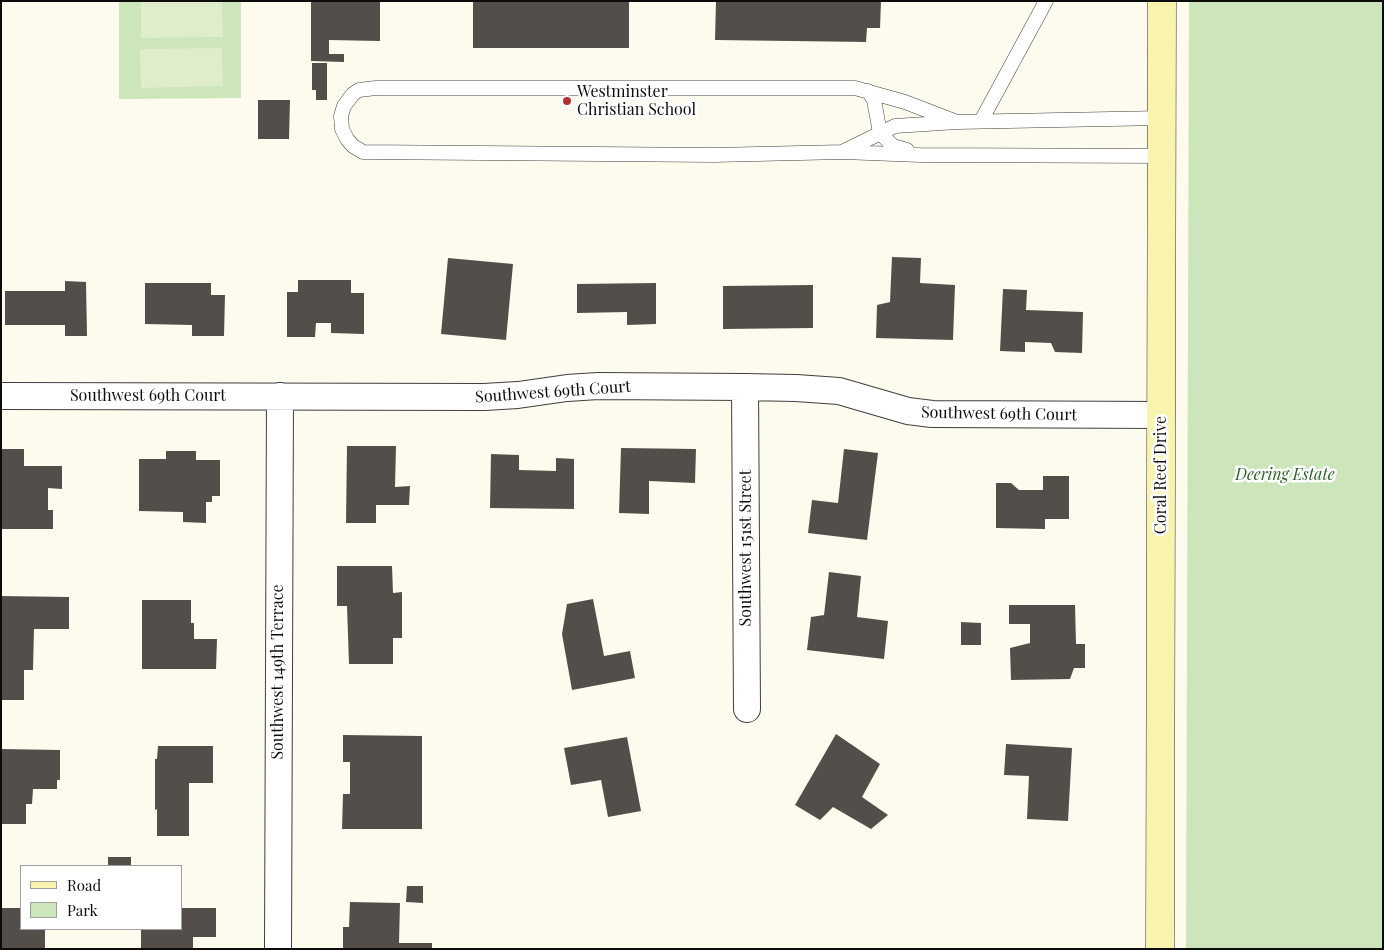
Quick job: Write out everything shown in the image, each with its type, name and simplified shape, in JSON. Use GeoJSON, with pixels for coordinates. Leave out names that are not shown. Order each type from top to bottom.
{"type":"FeatureCollection","features":[{"type":"Feature","properties":{"kind":"street","name":"Coral Reef Drive"},"geometry":{"type":"LineString","coordinates":[[1160,949],[1162,1]]}},
{"type":"Feature","properties":{"kind":"street","name":"Southwest 69th Court"},"geometry":{"type":"LineString","coordinates":[[1,396],[484,397],[518,395],[575,387],[745,387],[796,388],[839,392],[908,412],[932,414],[1161,415]]}},
{"type":"Feature","properties":{"kind":"street","name":"Southwest 151st Street"},"geometry":{"type":"LineString","coordinates":[[745,387],[747,710]]}},
{"type":"Feature","properties":{"kind":"street","name":"Southwest 149th Terrace"},"geometry":{"type":"LineString","coordinates":[[278,949],[280,396]]}},
{"type":"Feature","properties":{"kind":"lane"},"geometry":{"type":"LineString","coordinates":[[981,121],[1046,1]]}},
{"type":"Feature","properties":{"kind":"lane"},"geometry":{"type":"LineString","coordinates":[[957,122],[905,102],[855,88],[376,88],[359,90],[353,94],[344,106],[341,116],[342,129],[347,139],[353,146],[363,152],[714,155],[843,152],[920,155],[1161,156]]}},
{"type":"Feature","properties":{"kind":"lane"},"geometry":{"type":"LineString","coordinates":[[868,91],[874,100],[880,133],[893,146],[920,155]]}},
{"type":"Feature","properties":{"kind":"lane"},"geometry":{"type":"LineString","coordinates":[[843,152],[895,126],[981,121],[1162,118]]}},
{"type":"Feature","properties":{"kind":"green space"},"geometry":{"type":"Polygon","coordinates":[[[119,1],[241,1],[241,98],[119,99],[119,1]]]}},
{"type":"Feature","properties":{"kind":"green space"},"geometry":{"type":"Polygon","coordinates":[[[222,1],[223,37],[141,38],[141,2],[222,1]]]}},
{"type":"Feature","properties":{"kind":"green space","name":"Deering Estate"},"geometry":{"type":"Polygon","coordinates":[[[1189,1],[1383,1],[1383,949],[1186,949],[1189,1]]]}},
{"type":"Feature","properties":{"kind":"green space"},"geometry":{"type":"Polygon","coordinates":[[[222,48],[223,86],[141,88],[140,49],[222,48]]]}},
{"type":"Feature","properties":{"kind":"building"},"geometry":{"type":"Polygon","coordinates":[[[311,1],[380,1],[380,41],[329,40],[329,54],[344,54],[344,62],[311,61],[311,1]]]}},
{"type":"Feature","properties":{"kind":"building"},"geometry":{"type":"Polygon","coordinates":[[[473,1],[629,1],[629,48],[473,48],[473,1]]]}},
{"type":"Feature","properties":{"kind":"building"},"geometry":{"type":"Polygon","coordinates":[[[716,1],[881,1],[880,28],[867,28],[866,42],[715,40],[716,1]]]}},
{"type":"Feature","properties":{"kind":"building"},"geometry":{"type":"Polygon","coordinates":[[[312,63],[327,63],[327,100],[316,100],[316,90],[312,90],[312,63]]]}},
{"type":"Feature","properties":{"kind":"building"},"geometry":{"type":"Polygon","coordinates":[[[258,100],[290,100],[289,139],[258,139],[258,100]]]}},
{"type":"Feature","properties":{"kind":"building"},"geometry":{"type":"Polygon","coordinates":[[[892,257],[921,258],[920,283],[955,285],[953,340],[876,338],[877,305],[890,302],[892,257]]]}},
{"type":"Feature","properties":{"kind":"building"},"geometry":{"type":"Polygon","coordinates":[[[448,258],[513,264],[506,340],[441,334],[448,258]]]}},
{"type":"Feature","properties":{"kind":"building"},"geometry":{"type":"Polygon","coordinates":[[[298,280],[351,280],[351,293],[364,293],[364,334],[331,333],[331,323],[316,323],[315,337],[287,337],[287,292],[298,292],[298,280]]]}},
{"type":"Feature","properties":{"kind":"building"},"geometry":{"type":"Polygon","coordinates":[[[65,281],[86,282],[87,336],[65,336],[65,325],[5,325],[5,291],[65,291],[65,281]]]}},
{"type":"Feature","properties":{"kind":"building"},"geometry":{"type":"Polygon","coordinates":[[[145,283],[211,283],[211,295],[225,295],[224,336],[192,336],[192,325],[145,324],[145,283]]]}},
{"type":"Feature","properties":{"kind":"building"},"geometry":{"type":"Polygon","coordinates":[[[656,283],[656,324],[627,325],[627,312],[577,313],[577,284],[656,283]]]}},
{"type":"Feature","properties":{"kind":"building"},"geometry":{"type":"Polygon","coordinates":[[[813,285],[813,328],[723,329],[723,286],[813,285]]]}},
{"type":"Feature","properties":{"kind":"building"},"geometry":{"type":"Polygon","coordinates":[[[1003,289],[1027,290],[1026,310],[1083,312],[1082,353],[1055,352],[1051,343],[1025,342],[1025,352],[1000,351],[1003,289]]]}},
{"type":"Feature","properties":{"kind":"building"},"geometry":{"type":"Polygon","coordinates":[[[347,446],[396,446],[395,487],[410,486],[409,505],[376,505],[376,523],[346,523],[347,446]]]}},
{"type":"Feature","properties":{"kind":"building"},"geometry":{"type":"Polygon","coordinates":[[[621,448],[696,449],[695,483],[649,481],[649,514],[619,513],[621,448]]]}},
{"type":"Feature","properties":{"kind":"building"},"geometry":{"type":"Polygon","coordinates":[[[1,449],[24,449],[24,466],[62,466],[62,489],[48,488],[48,510],[53,510],[53,529],[1,529],[1,449]]]}},
{"type":"Feature","properties":{"kind":"building"},"geometry":{"type":"Polygon","coordinates":[[[844,449],[878,453],[867,540],[808,533],[812,500],[838,503],[844,449]]]}},
{"type":"Feature","properties":{"kind":"building"},"geometry":{"type":"Polygon","coordinates":[[[166,451],[196,451],[196,460],[220,460],[220,496],[212,496],[212,502],[206,502],[206,523],[183,522],[183,512],[139,511],[139,459],[166,459],[166,451]]]}},
{"type":"Feature","properties":{"kind":"building"},"geometry":{"type":"Polygon","coordinates":[[[491,454],[519,455],[519,470],[556,471],[556,458],[574,459],[574,509],[490,508],[491,454]]]}},
{"type":"Feature","properties":{"kind":"building"},"geometry":{"type":"Polygon","coordinates":[[[1043,476],[1069,476],[1069,519],[1045,519],[1045,529],[996,528],[996,483],[1011,483],[1019,490],[1043,490],[1043,476]]]}},
{"type":"Feature","properties":{"kind":"building"},"geometry":{"type":"Polygon","coordinates":[[[337,566],[392,566],[393,593],[402,592],[402,638],[393,638],[393,664],[349,664],[347,606],[337,606],[337,566]]]}},
{"type":"Feature","properties":{"kind":"building"},"geometry":{"type":"Polygon","coordinates":[[[829,572],[861,576],[857,617],[888,621],[884,659],[807,650],[811,617],[824,615],[829,572]]]}},
{"type":"Feature","properties":{"kind":"building"},"geometry":{"type":"Polygon","coordinates":[[[1,596],[69,597],[69,629],[34,629],[33,670],[24,670],[24,700],[1,700],[1,596]]]}},
{"type":"Feature","properties":{"kind":"building"},"geometry":{"type":"Polygon","coordinates":[[[593,599],[604,656],[630,651],[635,678],[572,690],[562,634],[567,604],[593,599]]]}},
{"type":"Feature","properties":{"kind":"building"},"geometry":{"type":"Polygon","coordinates":[[[142,600],[191,600],[191,623],[194,623],[194,639],[217,639],[216,669],[142,669],[142,600]]]}},
{"type":"Feature","properties":{"kind":"building"},"geometry":{"type":"Polygon","coordinates":[[[1009,605],[1075,605],[1076,644],[1085,644],[1085,668],[1074,668],[1070,679],[1011,680],[1010,648],[1030,643],[1030,624],[1009,624],[1009,605]]]}},
{"type":"Feature","properties":{"kind":"building"},"geometry":{"type":"Polygon","coordinates":[[[961,622],[981,623],[981,645],[961,645],[961,622]]]}},
{"type":"Feature","properties":{"kind":"building"},"geometry":{"type":"Polygon","coordinates":[[[836,734],[880,764],[862,797],[888,815],[871,829],[833,807],[820,820],[795,805],[836,734]]]}},
{"type":"Feature","properties":{"kind":"building"},"geometry":{"type":"Polygon","coordinates":[[[343,735],[422,736],[422,829],[342,829],[343,794],[350,794],[350,762],[343,762],[343,735]]]}},
{"type":"Feature","properties":{"kind":"building"},"geometry":{"type":"Polygon","coordinates":[[[627,737],[641,811],[608,817],[601,780],[571,785],[564,748],[627,737]]]}},
{"type":"Feature","properties":{"kind":"building"},"geometry":{"type":"Polygon","coordinates":[[[1006,744],[1072,748],[1068,821],[1027,819],[1029,776],[1004,775],[1006,744]]]}},
{"type":"Feature","properties":{"kind":"building"},"geometry":{"type":"Polygon","coordinates":[[[158,746],[213,746],[213,783],[189,783],[189,836],[157,836],[155,759],[157,759],[158,746]]]}},
{"type":"Feature","properties":{"kind":"building"},"geometry":{"type":"Polygon","coordinates":[[[1,749],[60,750],[60,780],[57,780],[57,789],[33,789],[32,804],[26,804],[26,824],[1,824],[1,749]]]}},
{"type":"Feature","properties":{"kind":"building"},"geometry":{"type":"Polygon","coordinates":[[[108,857],[131,857],[131,865],[108,865],[108,857]]]}},
{"type":"Feature","properties":{"kind":"building"},"geometry":{"type":"Polygon","coordinates":[[[407,886],[423,886],[423,903],[406,902],[407,886]]]}},
{"type":"Feature","properties":{"kind":"building"},"geometry":{"type":"Polygon","coordinates":[[[350,902],[400,903],[399,943],[432,943],[432,949],[343,949],[343,927],[349,927],[350,902]]]}},
{"type":"Feature","properties":{"kind":"building"},"geometry":{"type":"Polygon","coordinates":[[[1,908],[20,908],[20,930],[45,930],[45,949],[1,949],[1,908]]]}},
{"type":"Feature","properties":{"kind":"building"},"geometry":{"type":"Polygon","coordinates":[[[182,908],[216,908],[216,937],[193,937],[193,949],[141,949],[141,930],[182,930],[182,908]]]}},
{"type":"Feature","properties":{"kind":"place","name":"Westminster Christian School"},"geometry":{"type":"Point","coordinates":[567,101]}}]}
